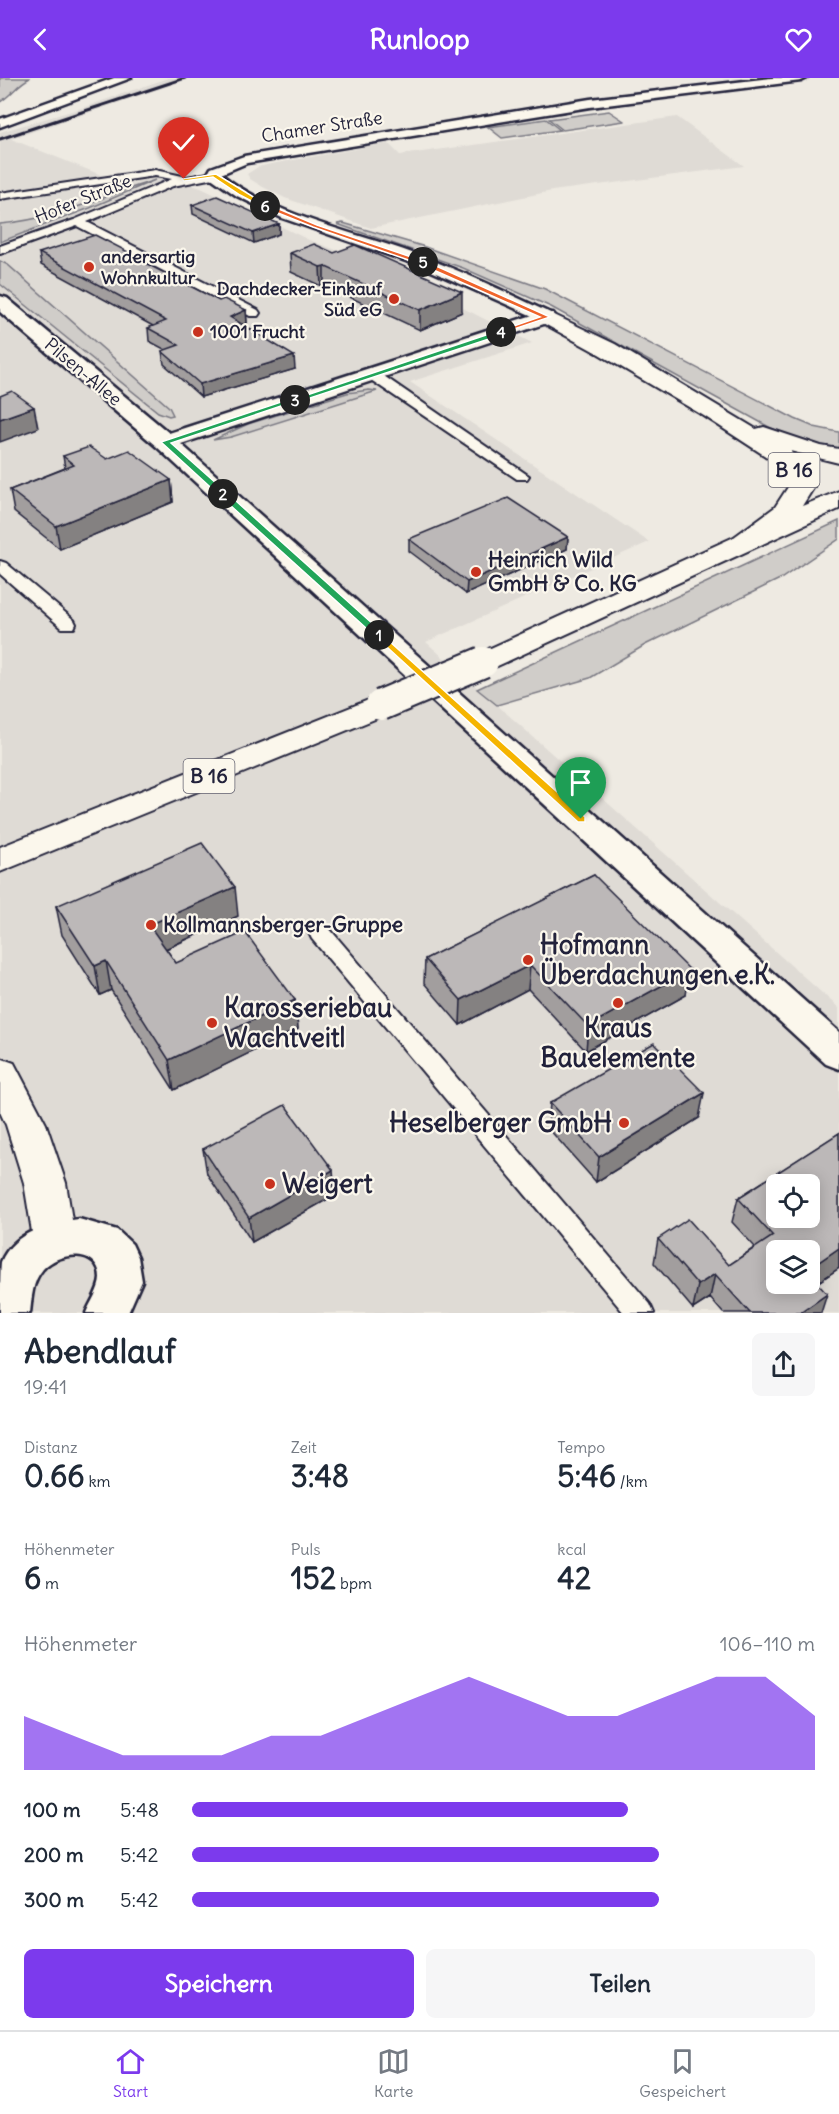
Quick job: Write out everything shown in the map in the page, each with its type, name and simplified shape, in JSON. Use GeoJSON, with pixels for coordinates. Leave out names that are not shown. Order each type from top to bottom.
{"type":"FeatureCollection","features":[{"type":"Feature","properties":{"kind":"highway"},"geometry":{"type":"LineString","coordinates":[[546,317],[712,411]]}},
{"type":"Feature","properties":{"kind":"highway","name":"B 16"},"geometry":{"type":"LineString","coordinates":[[712,411],[778,441],[839,456]]}},
{"type":"Feature","properties":{"kind":"highway","name":"B 16"},"geometry":{"type":"LineString","coordinates":[[712,411],[779,454],[791,465],[801,486],[795,501],[783,515],[743,543]]}},
{"type":"Feature","properties":{"kind":"highway","name":"B 16"},"geometry":{"type":"LineString","coordinates":[[0,860],[483,662],[839,499]]}},
{"type":"Feature","properties":{"kind":"highway","name":"B 16"},"geometry":{"type":"LineString","coordinates":[[0,870],[38,846]]}},
{"type":"Feature","properties":{"kind":"highway"},"geometry":{"type":"LineString","coordinates":[[0,1074],[26,1124],[45,1183],[54,1238]]}},
{"type":"Feature","properties":{"kind":"main road","name":"Pilsen-Allee"},"geometry":{"type":"LineString","coordinates":[[0,302],[165,442],[839,1054]]}},
{"type":"Feature","properties":{"kind":"main road"},"geometry":{"type":"LineString","coordinates":[[165,442],[546,317]]}},
{"type":"Feature","properties":{"kind":"main road"},"geometry":{"type":"LineString","coordinates":[[9,1313],[5,1298],[8,1281],[15,1266],[28,1252],[54,1238],[76,1235],[92,1238],[105,1246],[114,1257],[120,1270],[120,1286],[115,1301],[107,1313]]}},
{"type":"Feature","properties":{"kind":"street"},"geometry":{"type":"LineString","coordinates":[[0,123],[125,78]]}},
{"type":"Feature","properties":{"kind":"street","name":"Chamer Straße"},"geometry":{"type":"LineString","coordinates":[[214,175],[221,167],[244,160],[600,101],[801,78]]}},
{"type":"Feature","properties":{"kind":"street"},"geometry":{"type":"LineString","coordinates":[[0,196],[155,173],[184,179]]}},
{"type":"Feature","properties":{"kind":"street"},"geometry":{"type":"LineString","coordinates":[[214,175],[242,194],[280,212],[411,257],[546,317]]}},
{"type":"Feature","properties":{"kind":"street","name":"Hofer Straße"},"geometry":{"type":"LineString","coordinates":[[0,250],[78,222],[184,179],[214,175]]}},
{"type":"Feature","properties":{"kind":"street"},"geometry":{"type":"LineString","coordinates":[[78,222],[254,313]]}},
{"type":"Feature","properties":{"kind":"street"},"geometry":{"type":"LineString","coordinates":[[373,375],[522,476]]}},
{"type":"Feature","properties":{"kind":"street"},"geometry":{"type":"LineString","coordinates":[[0,566],[68,624]]}},
{"type":"Feature","properties":{"kind":"street"},"geometry":{"type":"LineString","coordinates":[[320,933],[641,1313]]}},
{"type":"Feature","properties":{"kind":"shaded area"},"geometry":{"type":"Polygon","coordinates":[[[0,78],[30,78],[0,102],[0,78]]]}},
{"type":"Feature","properties":{"kind":"shaded area"},"geometry":{"type":"Polygon","coordinates":[[[168,78],[191,78],[11,139],[106,177],[150,171],[201,188],[309,240],[382,267],[532,343],[410,382],[649,542],[426,642],[839,1008],[839,1313],[0,1313],[0,132],[82,108],[168,78]]]}},
{"type":"Feature","properties":{"kind":"shaded area"},"geometry":{"type":"Polygon","coordinates":[[[609,111],[624,121],[563,130],[549,119],[609,111]]]}},
{"type":"Feature","properties":{"kind":"shaded area"},"geometry":{"type":"Polygon","coordinates":[[[677,117],[744,166],[552,191],[371,228],[285,198],[250,179],[247,174],[258,167],[271,164],[388,143],[400,155],[677,117]]]}},
{"type":"Feature","properties":{"kind":"shaded area"},"geometry":{"type":"Polygon","coordinates":[[[546,119],[560,130],[502,138],[488,127],[546,119]]]}},
{"type":"Feature","properties":{"kind":"shaded area"},"geometry":{"type":"Polygon","coordinates":[[[155,180],[90,208],[0,242],[0,224],[59,213],[155,180]]]}},
{"type":"Feature","properties":{"kind":"shaded area"},"geometry":{"type":"Polygon","coordinates":[[[343,223],[422,246],[545,289],[795,419],[814,427],[839,432],[839,450],[795,439],[769,427],[551,307],[463,268],[337,224],[343,223]]]}},
{"type":"Feature","properties":{"kind":"shaded area"},"geometry":{"type":"Polygon","coordinates":[[[0,261],[8,265],[169,407],[173,415],[158,412],[0,284],[0,261]]]}},
{"type":"Feature","properties":{"kind":"shaded area"},"geometry":{"type":"Polygon","coordinates":[[[377,391],[231,437],[213,440],[248,424],[347,393],[377,391]]]}},
{"type":"Feature","properties":{"kind":"shaded area"},"geometry":{"type":"Polygon","coordinates":[[[839,521],[839,539],[782,578],[645,645],[590,678],[497,705],[477,689],[839,521]]]}},
{"type":"Feature","properties":{"kind":"building"},"geometry":{"type":"Polygon","coordinates":[[[217,196],[279,224],[253,233],[192,205],[217,196]]]}},
{"type":"Feature","properties":{"kind":"building"},"geometry":{"type":"Polygon","coordinates":[[[95,235],[219,301],[224,299],[246,310],[230,317],[294,356],[200,384],[162,351],[179,345],[148,328],[166,321],[39,253],[95,235]]]}},
{"type":"Feature","properties":{"kind":"building"},"geometry":{"type":"Polygon","coordinates":[[[314,244],[334,253],[355,245],[462,292],[420,310],[290,253],[314,244]]]}},
{"type":"Feature","properties":{"kind":"building"},"geometry":{"type":"Polygon","coordinates":[[[12,391],[34,407],[0,419],[0,396],[12,391]]]}},
{"type":"Feature","properties":{"kind":"building"},"geometry":{"type":"Polygon","coordinates":[[[89,447],[107,459],[129,450],[171,480],[56,526],[10,490],[74,465],[63,456],[89,447]]]}},
{"type":"Feature","properties":{"kind":"building","name":"Heinrich Wild GmbH & Co. KG"},"geometry":{"type":"Polygon","coordinates":[[[508,498],[568,537],[467,582],[409,539],[508,498]]]}},
{"type":"Feature","properties":{"kind":"building"},"geometry":{"type":"Polygon","coordinates":[[[202,843],[235,887],[149,925],[176,963],[245,932],[295,1000],[169,1060],[106,961],[95,966],[56,906],[202,843]]]}},
{"type":"Feature","properties":{"kind":"building"},"geometry":{"type":"Polygon","coordinates":[[[594,875],[690,970],[588,1026],[530,965],[461,1000],[425,959],[594,875]]]}},
{"type":"Feature","properties":{"kind":"building","name":"Heselberger GmbH"},"geometry":{"type":"Polygon","coordinates":[[[654,1043],[704,1093],[599,1157],[550,1103],[654,1043]]]}},
{"type":"Feature","properties":{"kind":"building","name":"Weigert"},"geometry":{"type":"Polygon","coordinates":[[[285,1105],[333,1170],[249,1218],[203,1149],[285,1105]]]}},
{"type":"Feature","properties":{"kind":"building"},"geometry":{"type":"Polygon","coordinates":[[[839,1133],[839,1248],[820,1261],[820,1240],[767,1240],[773,1236],[738,1198],[766,1180],[766,1228],[820,1228],[820,1174],[775,1174],[839,1133]]]}},
{"type":"Feature","properties":{"kind":"building"},"geometry":{"type":"Polygon","coordinates":[[[688,1219],[729,1265],[766,1241],[766,1294],[820,1294],[820,1286],[827,1294],[800,1313],[750,1313],[715,1274],[698,1285],[658,1239],[688,1219]]]}},
{"type":"Feature","properties":{"kind":"railway"},"geometry":{"type":"LineString","coordinates":[[0,139],[185,78]]}},
{"type":"Feature","properties":{"kind":"place","name":"andersartig Wohnkultur"},"geometry":{"type":"Point","coordinates":[89,267]}},
{"type":"Feature","properties":{"kind":"place","name":"Dachdecker-Einkauf Süd eG"},"geometry":{"type":"Point","coordinates":[394,299]}},
{"type":"Feature","properties":{"kind":"place","name":"1001 Frucht"},"geometry":{"type":"Point","coordinates":[198,332]}},
{"type":"Feature","properties":{"kind":"place","name":"Heinrich Wild GmbH & Co. KG"},"geometry":{"type":"Point","coordinates":[476,572]}},
{"type":"Feature","properties":{"kind":"place","name":"Kollmannsberger-Gruppe"},"geometry":{"type":"Point","coordinates":[151,925]}},
{"type":"Feature","properties":{"kind":"place","name":"Hofmann Überdachungen e.K."},"geometry":{"type":"Point","coordinates":[528,960]}},
{"type":"Feature","properties":{"kind":"place","name":"Kraus Bauelemente"},"geometry":{"type":"Point","coordinates":[618,1003]}},
{"type":"Feature","properties":{"kind":"place","name":"Karosseriebau Wachtveitl"},"geometry":{"type":"Point","coordinates":[212,1023]}},
{"type":"Feature","properties":{"kind":"place","name":"Heselberger GmbH"},"geometry":{"type":"Point","coordinates":[624,1123]}},
{"type":"Feature","properties":{"kind":"place","name":"Weigert"},"geometry":{"type":"Point","coordinates":[270,1184]}},
{"type":"Feature","properties":{"kind":"route"},"geometry":{"type":"LineString","coordinates":[[184,179],[214,175],[242,194],[272,209],[315,226],[411,257],[546,317],[165,442],[581,819]]}}]}
